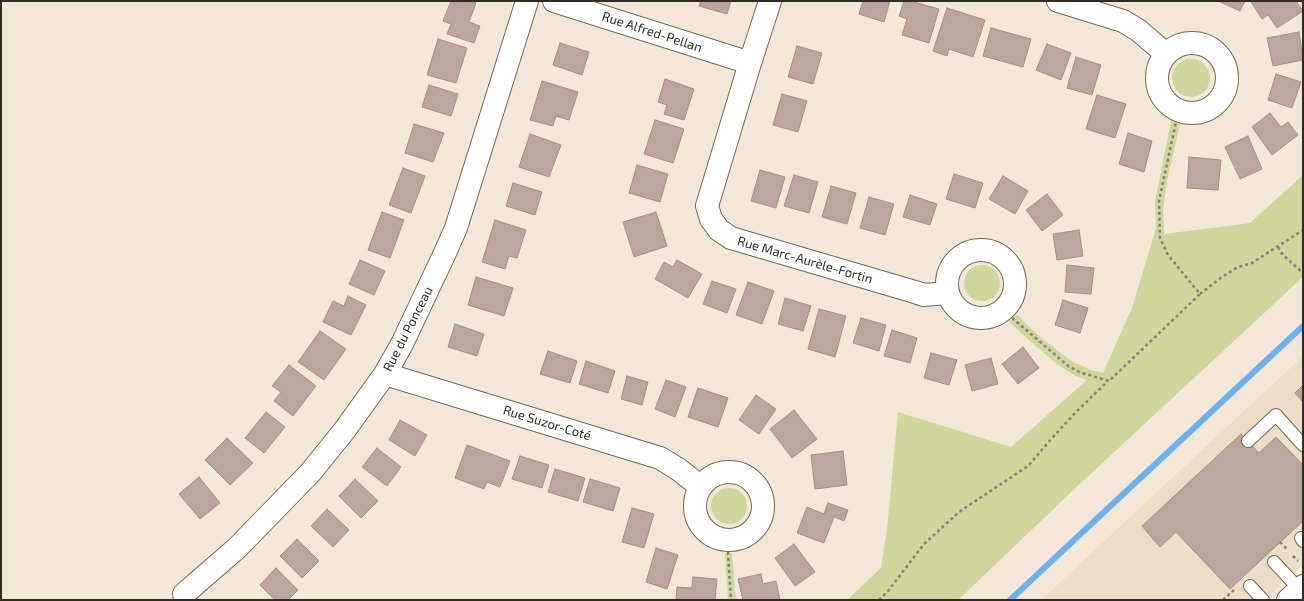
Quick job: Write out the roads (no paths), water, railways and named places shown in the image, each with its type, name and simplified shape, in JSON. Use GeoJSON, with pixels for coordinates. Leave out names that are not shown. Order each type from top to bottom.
{"type":"FeatureCollection","features":[{"type":"Feature","properties":{"kind":"street","name":"Rue du Ponceau"},"geometry":{"type":"LineString","coordinates":[[184,594],[237,548],[310,473],[336,441],[385,374],[402,344],[456,228],[527,1]]}},
{"type":"Feature","properties":{"kind":"street","name":"Rue Alfred-Pellan"},"geometry":{"type":"LineString","coordinates":[[554,1],[750,63]]}},
{"type":"Feature","properties":{"kind":"street","name":"Rue Marc-Aurèle-Fortin"},"geometry":{"type":"LineString","coordinates":[[770,1],[707,206],[712,219],[719,230],[731,238],[924,295],[948,293]]}},
{"type":"Feature","properties":{"kind":"street"},"geometry":{"type":"LineString","coordinates":[[1058,1],[1123,22],[1138,30],[1166,54]]}},
{"type":"Feature","properties":{"kind":"street"},"geometry":{"type":"LineString","coordinates":[[1197,42],[1208,46],[1217,53],[1224,62],[1227,73],[1227,84],[1223,95],[1216,104],[1206,111],[1194,113],[1182,112],[1171,106],[1163,98],[1158,87],[1157,75],[1159,64],[1166,54],[1175,46],[1197,42]]}},
{"type":"Feature","properties":{"kind":"street"},"geometry":{"type":"LineString","coordinates":[[985,249],[995,252],[1005,259],[1012,268],[1015,279],[1015,290],[1011,301],[1003,310],[993,316],[982,318],[961,312],[953,304],[948,293],[946,282],[954,261],[963,254],[973,250],[985,249]]}},
{"type":"Feature","properties":{"kind":"street","name":"Rue Suzor-Coté"},"geometry":{"type":"LineString","coordinates":[[385,374],[660,458],[678,469],[701,487]]}},
{"type":"Feature","properties":{"kind":"street"},"geometry":{"type":"LineString","coordinates":[[729,472],[739,474],[749,479],[757,487],[762,496],[763,507],[761,518],[755,528],[746,535],[730,540],[724,540],[704,530],[698,520],[695,509],[696,498],[701,487],[708,479],[718,474],[729,472]]}},
{"type":"Feature","properties":{"kind":"lane"},"geometry":{"type":"LineString","coordinates":[[1248,441],[1276,416],[1303,445]]}},
{"type":"Feature","properties":{"kind":"lane"},"geometry":{"type":"LineString","coordinates":[[1274,562],[1297,592]]}},
{"type":"Feature","properties":{"kind":"lane"},"geometry":{"type":"LineString","coordinates":[[1250,586],[1263,600]]}},
{"type":"Feature","properties":{"kind":"waterway"},"geometry":{"type":"LineString","coordinates":[[1010,600],[1303,326]]}}]}
